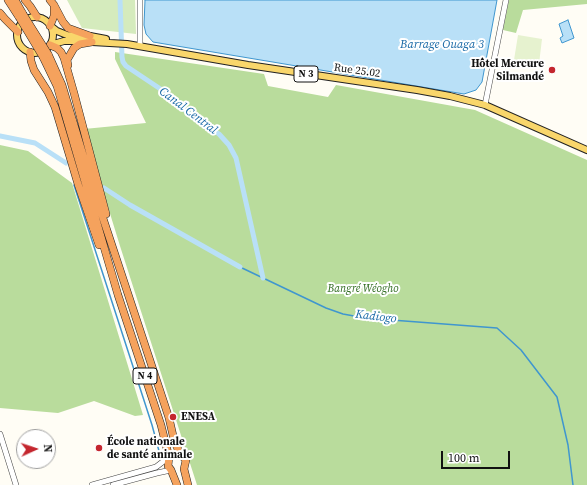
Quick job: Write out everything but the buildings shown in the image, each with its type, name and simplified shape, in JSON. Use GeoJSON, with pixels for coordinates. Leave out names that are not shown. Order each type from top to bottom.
{"type":"FeatureCollection","features":[{"type":"Feature","properties":{"kind":"highway","name":"N 4"},"geometry":{"type":"LineString","coordinates":[[8,0],[21,15],[62,85],[93,188],[180,454],[186,460],[184,469],[188,485]]}},
{"type":"Feature","properties":{"kind":"highway","name":"N 4"},"geometry":{"type":"LineString","coordinates":[[15,0],[21,15]]}},
{"type":"Feature","properties":{"kind":"highway"},"geometry":{"type":"LineString","coordinates":[[26,0],[37,17]]}},
{"type":"Feature","properties":{"kind":"highway"},"geometry":{"type":"LineString","coordinates":[[50,26],[54,16],[52,2]]}},
{"type":"Feature","properties":{"kind":"highway"},"geometry":{"type":"LineString","coordinates":[[52,2],[68,28],[91,39]]}},
{"type":"Feature","properties":{"kind":"highway"},"geometry":{"type":"LineString","coordinates":[[0,13],[18,32]]}},
{"type":"Feature","properties":{"kind":"highway"},"geometry":{"type":"LineString","coordinates":[[69,77],[67,60],[70,54],[74,48],[91,39]]}},
{"type":"Feature","properties":{"kind":"highway"},"geometry":{"type":"LineString","coordinates":[[50,45],[57,48],[61,52],[69,77],[128,294]]}},
{"type":"Feature","properties":{"kind":"highway"},"geometry":{"type":"LineString","coordinates":[[30,52],[34,70],[48,92],[55,107],[78,184],[118,295]]}},
{"type":"Feature","properties":{"kind":"highway","name":"N 4"},"geometry":{"type":"LineString","coordinates":[[46,56],[57,86],[118,295],[161,425],[169,457],[168,466],[171,470],[176,485]]}},
{"type":"Feature","properties":{"kind":"highway"},"geometry":{"type":"LineString","coordinates":[[169,457],[174,454],[180,454]]}},
{"type":"Feature","properties":{"kind":"highway"},"geometry":{"type":"LineString","coordinates":[[171,470],[178,472],[184,469]]}},
{"type":"Feature","properties":{"kind":"main road","name":"N 3"},"geometry":{"type":"LineString","coordinates":[[37,17],[43,19],[50,26]]}},
{"type":"Feature","properties":{"kind":"main road"},"geometry":{"type":"LineString","coordinates":[[30,52],[22,47],[19,42],[18,32],[23,22],[27,19],[37,17]]}},
{"type":"Feature","properties":{"kind":"main road"},"geometry":{"type":"LineString","coordinates":[[50,26],[53,33],[53,39],[50,45]]}},
{"type":"Feature","properties":{"kind":"main road","name":"Rue 25.02"},"geometry":{"type":"LineString","coordinates":[[50,26],[63,34],[91,39],[450,96],[484,105],[587,150]]}},
{"type":"Feature","properties":{"kind":"main road","name":"Rue 25.02"},"geometry":{"type":"LineString","coordinates":[[50,45],[91,39]]}},
{"type":"Feature","properties":{"kind":"main road","name":"N 3"},"geometry":{"type":"LineString","coordinates":[[30,52],[40,53],[50,45]]}},
{"type":"Feature","properties":{"kind":"street"},"geometry":{"type":"LineString","coordinates":[[140,0],[140,46]]}},
{"type":"Feature","properties":{"kind":"street"},"geometry":{"type":"LineString","coordinates":[[484,105],[506,0]]}},
{"type":"Feature","properties":{"kind":"street"},"geometry":{"type":"LineString","coordinates":[[0,434],[16,485]]}},
{"type":"Feature","properties":{"kind":"street"},"geometry":{"type":"LineString","coordinates":[[112,485],[156,467],[169,457]]}},
{"type":"Feature","properties":{"kind":"street"},"geometry":{"type":"LineString","coordinates":[[92,485],[120,482],[171,470]]}},
{"type":"Feature","properties":{"kind":"green space"},"geometry":{"type":"Polygon","coordinates":[[[67,0],[135,0],[136,34],[82,28],[67,0]]]}},
{"type":"Feature","properties":{"kind":"green space"},"geometry":{"type":"Polygon","coordinates":[[[509,0],[587,0],[587,4],[523,10],[516,33],[503,30],[509,0]]]}},
{"type":"Feature","properties":{"kind":"green space"},"geometry":{"type":"Polygon","coordinates":[[[518,35],[542,39],[539,64],[514,60],[518,35]]]}},
{"type":"Feature","properties":{"kind":"green space","name":"Bangré Wéogho"},"geometry":{"type":"Polygon","coordinates":[[[115,52],[264,74],[268,86],[328,97],[336,85],[475,110],[587,160],[587,485],[197,485],[84,129],[146,123],[115,59],[115,52]]]}},
{"type":"Feature","properties":{"kind":"green space"},"geometry":{"type":"Polygon","coordinates":[[[0,145],[28,151],[72,183],[143,415],[135,416],[94,401],[58,413],[0,408],[0,145]]]}},
{"type":"Feature","properties":{"kind":"water","name":"Barrage Ouaga 3"},"geometry":{"type":"Polygon","coordinates":[[[145,0],[497,0],[482,82],[476,90],[464,94],[153,42],[146,34],[144,25],[145,0]]]}},
{"type":"Feature","properties":{"kind":"water"},"geometry":{"type":"Polygon","coordinates":[[[568,20],[574,38],[562,43],[560,38],[563,36],[559,24],[568,20]]]}},
{"type":"Feature","properties":{"kind":"waterway","name":"Canal Central"},"geometry":{"type":"LineString","coordinates":[[120,0],[123,62],[126,66],[162,90],[192,116],[219,134],[229,145],[236,158],[263,278]]}},
{"type":"Feature","properties":{"kind":"waterway","name":"Kadiogo"},"geometry":{"type":"LineString","coordinates":[[0,136],[35,143],[66,163]]}},
{"type":"Feature","properties":{"kind":"waterway"},"geometry":{"type":"LineString","coordinates":[[74,185],[152,425],[159,451]]}},
{"type":"Feature","properties":{"kind":"waterway","name":"Kadiogo"},"geometry":{"type":"LineString","coordinates":[[104,188],[130,205],[240,267]]}},
{"type":"Feature","properties":{"kind":"waterway","name":"Kadiogo"},"geometry":{"type":"LineString","coordinates":[[240,267],[326,308],[343,314],[365,318],[497,328],[521,350],[557,397],[568,445],[573,485]]}},
{"type":"Feature","properties":{"kind":"place","name":"Hôtel Mercure Silmandé"},"geometry":{"type":"Point","coordinates":[552,70]}},
{"type":"Feature","properties":{"kind":"place","name":"ENESA"},"geometry":{"type":"Point","coordinates":[173,417]}},
{"type":"Feature","properties":{"kind":"place","name":"École nationale de santé animale"},"geometry":{"type":"Point","coordinates":[99,448]}}]}
